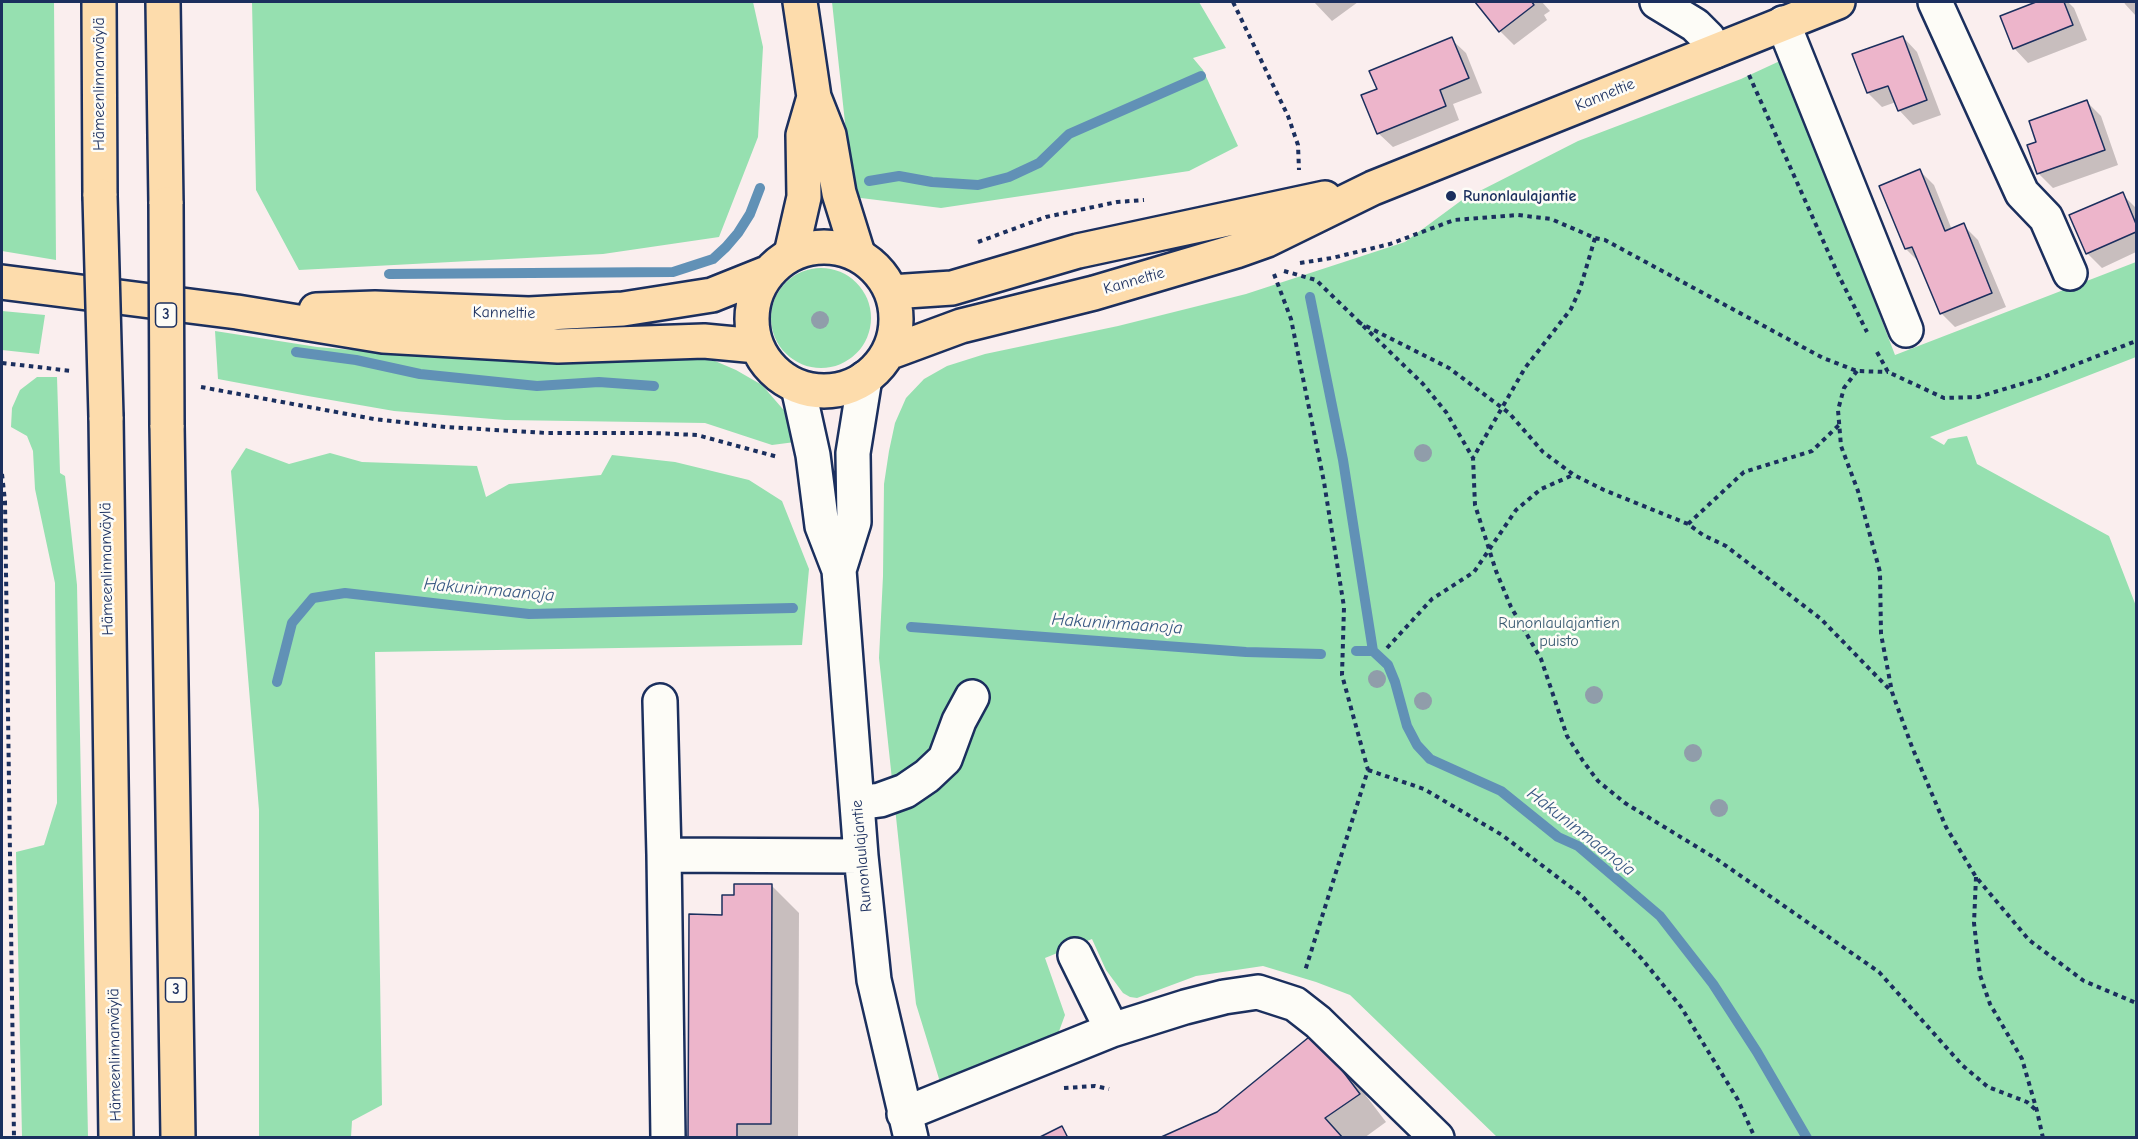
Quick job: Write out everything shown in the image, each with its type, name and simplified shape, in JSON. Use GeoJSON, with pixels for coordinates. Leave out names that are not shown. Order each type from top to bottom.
{"type":"FeatureCollection","features":[{"type":"Feature","properties":{"kind":"main road","name":"Hämeenlinnanväylä"},"geometry":{"type":"LineString","coordinates":[[99,2],[100,196],[106,417],[116,1137]]}},
{"type":"Feature","properties":{"kind":"main road","name":"3"},"geometry":{"type":"LineString","coordinates":[[163,2],[166,425],[178,1137]]}},
{"type":"Feature","properties":{"kind":"main road"},"geometry":{"type":"LineString","coordinates":[[800,2],[814,97],[829,135],[838,193],[858,254]]}},
{"type":"Feature","properties":{"kind":"main road","name":"Kanneltie"},"geometry":{"type":"LineString","coordinates":[[888,353],[961,326],[1094,293],[1267,240],[1373,188],[1838,2]]}},
{"type":"Feature","properties":{"kind":"main road"},"geometry":{"type":"LineString","coordinates":[[779,263],[807,248],[825,246],[842,248],[858,254],[884,277],[896,307],[894,338],[888,353],[878,367],[865,378],[849,387],[833,391],[815,391],[798,387],[773,371],[757,346],[752,327],[752,308],[757,289],[779,263],[804,197],[803,135],[814,97]]}},
{"type":"Feature","properties":{"kind":"main road","name":"Kanneltie"},"geometry":{"type":"LineString","coordinates":[[891,292],[952,288],[1078,251],[1373,188]]}},
{"type":"Feature","properties":{"kind":"main road","name":"Kanneltie"},"geometry":{"type":"LineString","coordinates":[[237,312],[375,309],[529,314],[623,309],[712,294],[779,263]]}},
{"type":"Feature","properties":{"kind":"main road","name":"Kanneltie"},"geometry":{"type":"LineString","coordinates":[[2,282],[237,312],[383,336],[558,346],[704,341],[757,346]]}},
{"type":"Feature","properties":{"kind":"street"},"geometry":{"type":"LineString","coordinates":[[1657,2],[1695,25],[1708,38],[1715,51]]}},
{"type":"Feature","properties":{"kind":"street"},"geometry":{"type":"LineString","coordinates":[[1935,2],[2022,193],[2046,218],[2070,273]]}},
{"type":"Feature","properties":{"kind":"street"},"geometry":{"type":"LineString","coordinates":[[1783,23],[1906,330]]}},
{"type":"Feature","properties":{"kind":"street","name":"Runonlaulajantie"},"geometry":{"type":"LineString","coordinates":[[839,570],[854,522],[853,453],[865,378]]}},
{"type":"Feature","properties":{"kind":"street","name":"Runonlaulajantie"},"geometry":{"type":"LineString","coordinates":[[798,387],[813,455],[822,526],[839,570],[861,856],[874,980],[907,1126]]}},
{"type":"Feature","properties":{"kind":"street"},"geometry":{"type":"LineString","coordinates":[[857,803],[880,800],[904,791],[927,776],[945,759],[959,721],[972,697]]}},
{"type":"Feature","properties":{"kind":"street"},"geometry":{"type":"LineString","coordinates":[[660,701],[668,1137]]}},
{"type":"Feature","properties":{"kind":"street"},"geometry":{"type":"LineString","coordinates":[[664,855],[861,856]]}},
{"type":"Feature","properties":{"kind":"street"},"geometry":{"type":"LineString","coordinates":[[1075,955],[1112,1030]]}},
{"type":"Feature","properties":{"kind":"street"},"geometry":{"type":"LineString","coordinates":[[907,1126],[1112,1030],[1224,997],[1258,993],[1295,1004],[1318,1022],[1437,1137]]}},
{"type":"Feature","properties":{"kind":"path"},"geometry":{"type":"LineString","coordinates":[[1233,2],[1288,116],[1298,145],[1299,176]]}},
{"type":"Feature","properties":{"kind":"path"},"geometry":{"type":"LineString","coordinates":[[1292,264],[1332,258],[1390,244],[1454,220],[1518,215],[1551,219],[1605,240],[1793,343],[1857,371],[1888,372]]}},
{"type":"Feature","properties":{"kind":"path"},"geometry":{"type":"LineString","coordinates":[[1473,458],[1525,368],[1571,309],[1580,290],[1595,238]]}},
{"type":"Feature","properties":{"kind":"path"},"geometry":{"type":"LineString","coordinates":[[1295,1004],[1368,770],[1342,675],[1344,606],[1324,482],[1291,319],[1271,267],[1316,280],[1423,384],[1446,412],[1473,458],[1475,505],[1496,571],[1511,607],[1541,659],[1567,736],[1582,761],[1598,781],[1625,803],[1715,858],[1879,972],[1962,1065],[1988,1086],[2027,1102],[2037,1111]]}},
{"type":"Feature","properties":{"kind":"path"},"geometry":{"type":"LineString","coordinates":[[1358,322],[1449,368],[1509,413],[1543,452],[1574,474],[1604,490],[1688,524],[1703,535],[1726,546],[1821,619],[1892,692]]}},
{"type":"Feature","properties":{"kind":"path"},"geometry":{"type":"LineString","coordinates":[[2,363],[84,373]]}},
{"type":"Feature","properties":{"kind":"path"},"geometry":{"type":"LineString","coordinates":[[1857,371],[1844,388],[1838,410],[1841,446],[1858,491],[1880,572],[1881,634],[1892,692],[1912,747],[1946,827],[1976,877],[2029,940],[2084,981],[2136,1003]]}},
{"type":"Feature","properties":{"kind":"path"},"geometry":{"type":"LineString","coordinates":[[201,387],[328,411],[446,428],[546,433],[697,435],[770,456],[783,458],[813,455]]}},
{"type":"Feature","properties":{"kind":"path"},"geometry":{"type":"LineString","coordinates":[[1688,524],[1744,472],[1812,452],[1839,425]]}},
{"type":"Feature","properties":{"kind":"path"},"geometry":{"type":"LineString","coordinates":[[2,474],[14,1137]]}},
{"type":"Feature","properties":{"kind":"path"},"geometry":{"type":"LineString","coordinates":[[1387,648],[1432,599],[1474,572],[1516,510],[1541,489],[1574,474]]}},
{"type":"Feature","properties":{"kind":"path"},"geometry":{"type":"LineString","coordinates":[[1368,770],[1424,789],[1502,835],[1581,895],[1642,959],[1681,1007],[1738,1100],[1755,1137]]}},
{"type":"Feature","properties":{"kind":"path"},"geometry":{"type":"LineString","coordinates":[[1976,877],[1974,923],[1980,975],[1990,1004],[2022,1059],[2043,1137]]}},
{"type":"Feature","properties":{"kind":"green space"},"geometry":{"type":"Polygon","coordinates":[[[2,2],[54,2],[56,260],[2,251],[2,2]]]}},
{"type":"Feature","properties":{"kind":"green space"},"geometry":{"type":"Polygon","coordinates":[[[252,2],[753,2],[763,47],[758,137],[719,237],[603,254],[299,270],[256,190],[252,2]]]}},
{"type":"Feature","properties":{"kind":"green space"},"geometry":{"type":"Polygon","coordinates":[[[832,2],[1199,2],[1226,48],[1193,58],[1203,70],[1238,146],[1189,171],[941,208],[853,197],[832,2]]]}},
{"type":"Feature","properties":{"kind":"green space","name":"Runonlaulajantien puisto"},"geometry":{"type":"Polygon","coordinates":[[[1782,60],[1895,355],[2136,262],[2136,357],[1930,437],[1944,445],[1948,439],[1967,436],[1977,464],[2109,536],[2136,606],[2136,1137],[1497,1137],[1350,995],[1263,966],[1196,976],[1137,998],[1130,997],[1123,993],[1106,970],[1092,939],[1045,958],[1065,1015],[1058,1034],[940,1082],[916,1004],[879,658],[884,484],[895,423],[906,398],[924,379],[947,366],[985,354],[1118,326],[1246,294],[1405,242],[1462,200],[1578,141],[1741,79],[1782,60]]]}},
{"type":"Feature","properties":{"kind":"green space"},"geometry":{"type":"Polygon","coordinates":[[[821,268],[849,276],[863,290],[871,318],[863,346],[849,360],[821,368],[793,360],[779,346],[771,318],[779,290],[793,276],[821,268]]]}},
{"type":"Feature","properties":{"kind":"green space"},"geometry":{"type":"Polygon","coordinates":[[[2,311],[45,315],[39,354],[2,350],[2,311]]]}},
{"type":"Feature","properties":{"kind":"green space"},"geometry":{"type":"Polygon","coordinates":[[[215,331],[317,347],[423,356],[506,360],[679,355],[715,361],[762,385],[788,415],[795,442],[772,445],[705,423],[505,420],[394,411],[218,379],[215,331]]]}},
{"type":"Feature","properties":{"kind":"green space"},"geometry":{"type":"Polygon","coordinates":[[[37,377],[57,377],[60,473],[65,476],[77,585],[88,1137],[22,1137],[16,852],[44,845],[57,803],[55,583],[35,489],[33,451],[27,436],[11,427],[12,408],[20,390],[37,377]]]}},
{"type":"Feature","properties":{"kind":"green space"},"geometry":{"type":"Polygon","coordinates":[[[246,448],[289,464],[330,453],[362,462],[477,466],[486,497],[509,484],[601,475],[612,455],[675,462],[749,480],[782,501],[809,569],[802,645],[375,652],[382,1105],[352,1121],[351,1137],[259,1137],[259,810],[231,471],[246,448]]]}},
{"type":"Feature","properties":{"kind":"building"},"geometry":{"type":"Polygon","coordinates":[[[1475,2],[1532,2],[1534,5],[1499,32],[1475,2]]]}},
{"type":"Feature","properties":{"kind":"building"},"geometry":{"type":"Polygon","coordinates":[[[2036,2],[2064,2],[2073,25],[2013,49],[2000,16],[2036,2]]]}},
{"type":"Feature","properties":{"kind":"building"},"geometry":{"type":"Polygon","coordinates":[[[1903,36],[1927,100],[1898,111],[1888,86],[1867,93],[1852,54],[1903,36]]]}},
{"type":"Feature","properties":{"kind":"building"},"geometry":{"type":"Polygon","coordinates":[[[1452,37],[1469,78],[1440,90],[1446,106],[1377,134],[1361,95],[1377,89],[1369,71],[1452,37]]]}},
{"type":"Feature","properties":{"kind":"building"},"geometry":{"type":"Polygon","coordinates":[[[2087,100],[2105,150],[2037,174],[2027,145],[2036,142],[2029,121],[2087,100]]]}},
{"type":"Feature","properties":{"kind":"building"},"geometry":{"type":"Polygon","coordinates":[[[1920,169],[1945,231],[1964,223],[1992,293],[1940,314],[1912,247],[1905,249],[1879,186],[1920,169]]]}},
{"type":"Feature","properties":{"kind":"building"},"geometry":{"type":"Polygon","coordinates":[[[2123,192],[2136,224],[2136,232],[2086,254],[2069,215],[2123,192]]]}},
{"type":"Feature","properties":{"kind":"building"},"geometry":{"type":"Polygon","coordinates":[[[734,884],[772,884],[771,1124],[737,1124],[737,1138],[688,1138],[689,914],[722,915],[722,895],[734,895],[734,884]]]}},
{"type":"Feature","properties":{"kind":"building"},"geometry":{"type":"Polygon","coordinates":[[[1314,1033],[1360,1094],[1325,1118],[1343,1138],[1159,1138],[1217,1112],[1314,1033]]]}},
{"type":"Feature","properties":{"kind":"building"},"geometry":{"type":"Polygon","coordinates":[[[1062,1126],[1068,1138],[1038,1138],[1062,1126]]]}},
{"type":"Feature","properties":{"kind":"waterway"},"geometry":{"type":"LineString","coordinates":[[869,181],[899,176],[932,182],[978,185],[1009,177],[1039,163],[1069,134],[1201,76]]}},
{"type":"Feature","properties":{"kind":"waterway"},"geometry":{"type":"LineString","coordinates":[[389,274],[673,272],[713,259],[726,247],[750,214],[760,188]]}},
{"type":"Feature","properties":{"kind":"waterway"},"geometry":{"type":"LineString","coordinates":[[1310,297],[1343,460],[1373,651]]}},
{"type":"Feature","properties":{"kind":"waterway"},"geometry":{"type":"LineString","coordinates":[[296,352],[356,360],[420,374],[537,386],[599,382],[654,386]]}},
{"type":"Feature","properties":{"kind":"waterway","name":"Hakuninmaanoja"},"geometry":{"type":"LineString","coordinates":[[277,682],[292,623],[313,598],[345,593],[529,614],[793,608]]}},
{"type":"Feature","properties":{"kind":"waterway","name":"Hakuninmaanoja"},"geometry":{"type":"LineString","coordinates":[[911,627],[1246,652],[1321,654]]}},
{"type":"Feature","properties":{"kind":"waterway","name":"Hakuninmaanoja"},"geometry":{"type":"LineString","coordinates":[[1356,651],[1373,651],[1388,665],[1407,726],[1417,745],[1430,759],[1501,791],[1558,837],[1578,846],[1660,916],[1713,984],[1757,1052],[1807,1138]]}},
{"type":"Feature","properties":{"kind":"place","name":"Runonlaulajantie"},"geometry":{"type":"Point","coordinates":[1451,196]}}]}
